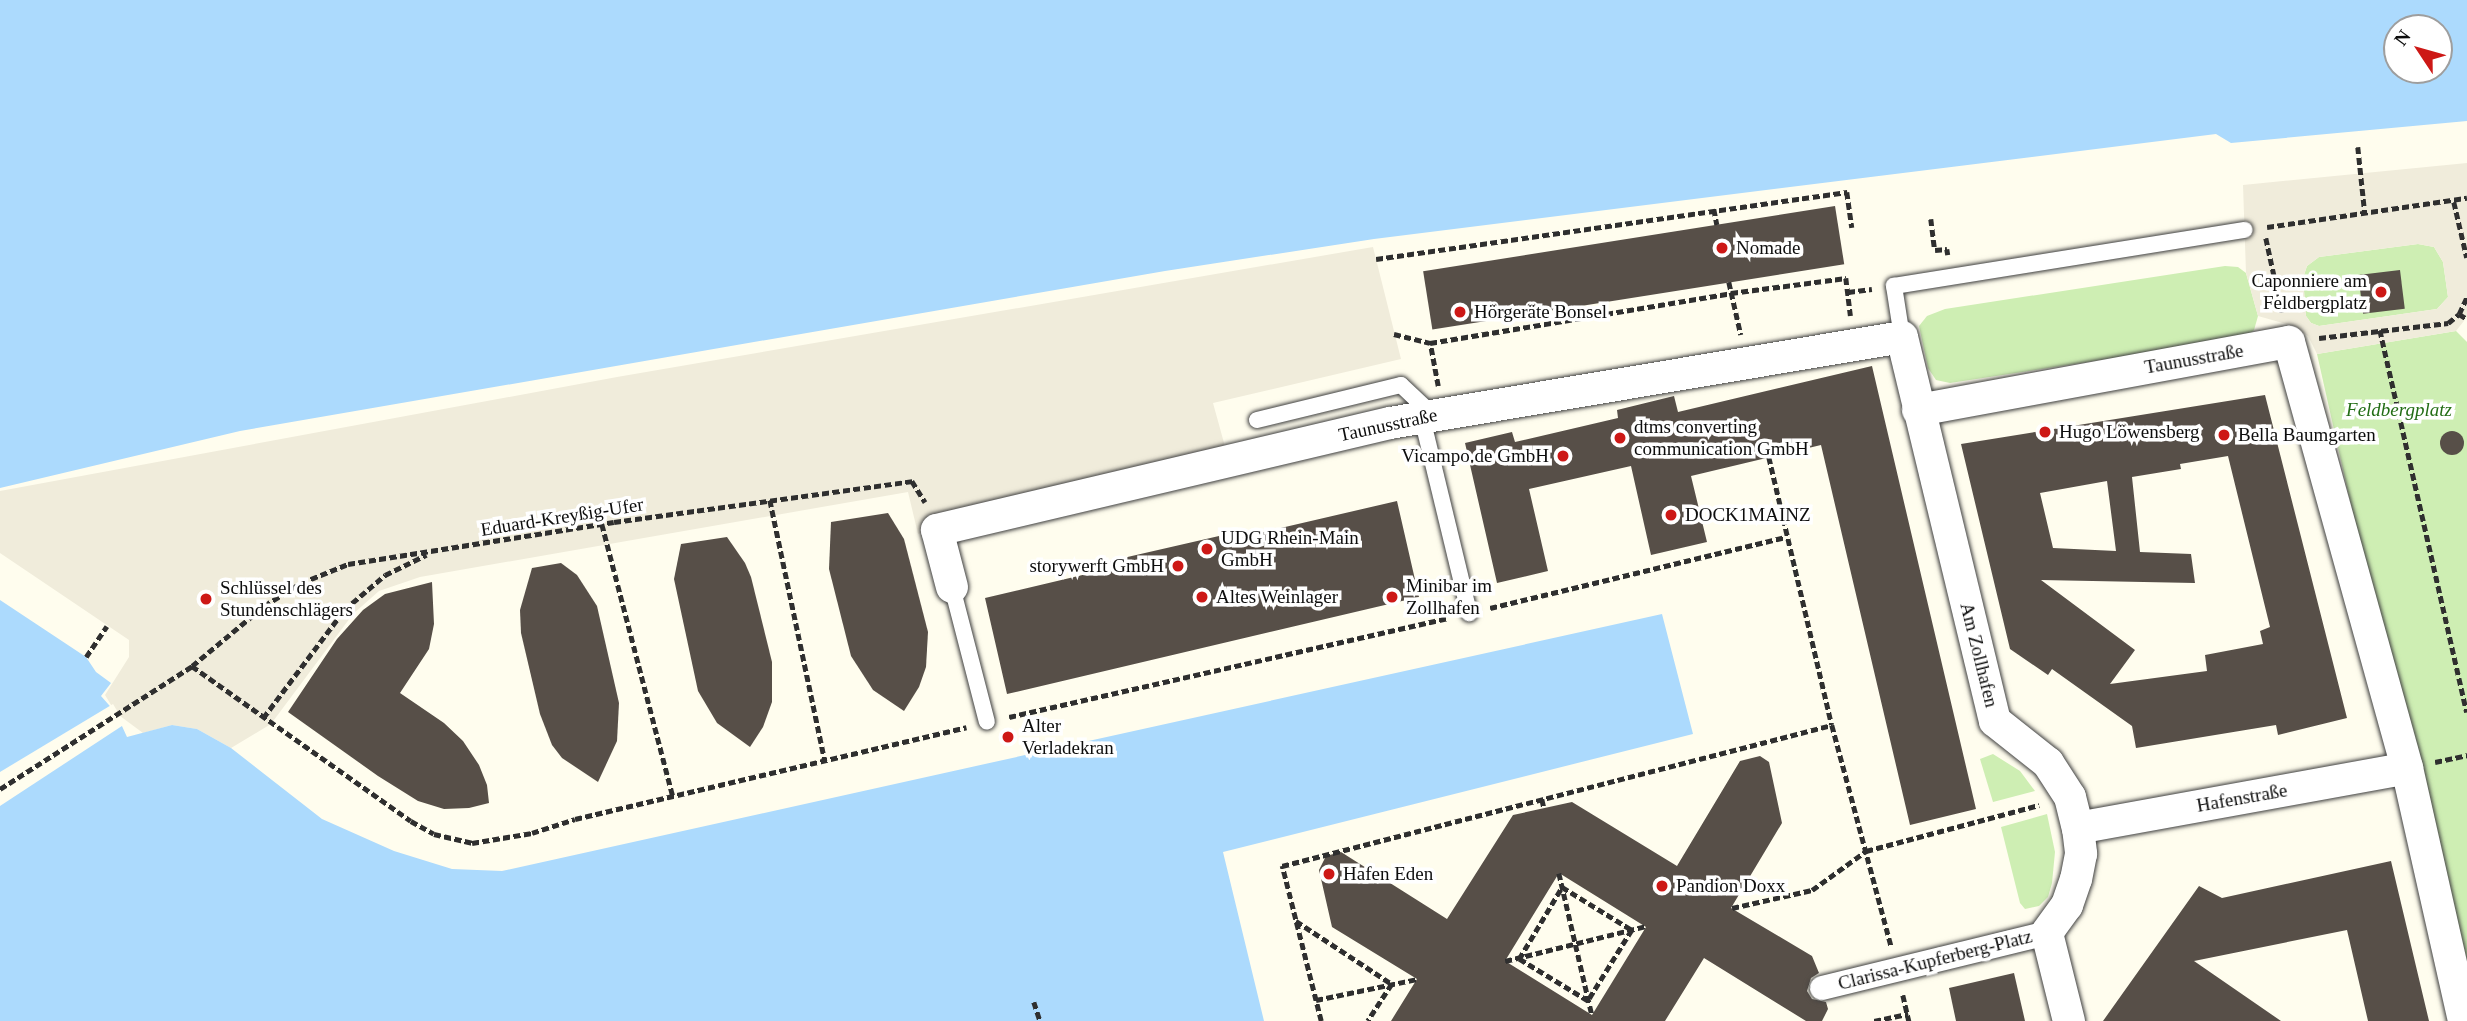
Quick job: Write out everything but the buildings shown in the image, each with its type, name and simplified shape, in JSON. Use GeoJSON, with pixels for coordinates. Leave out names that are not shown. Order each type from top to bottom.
{"type":"FeatureCollection","features":[{"type":"Feature","properties":{"kind":"street","name":"Taunusstraße"},"geometry":{"type":"LineString","coordinates":[[937,530],[1433,416],[1902,337]]}},
{"type":"Feature","properties":{"kind":"street","name":"Am Zollhafen"},"geometry":{"type":"LineString","coordinates":[[1902,337],[1995,720],[2048,763],[2070,797],[2078,828],[2081,854],[2076,879],[2067,905],[2047,933]]}},
{"type":"Feature","properties":{"kind":"street","name":"Taunusstraße"},"geometry":{"type":"LineString","coordinates":[[1918,410],[2289,342]]}},
{"type":"Feature","properties":{"kind":"street"},"geometry":{"type":"LineString","coordinates":[[2289,342],[2407,768],[2464,1021]]}},
{"type":"Feature","properties":{"kind":"street"},"geometry":{"type":"LineString","coordinates":[[937,530],[952,587]]}},
{"type":"Feature","properties":{"kind":"street","name":"Hafenstraße"},"geometry":{"type":"LineString","coordinates":[[2078,828],[2407,768]]}},
{"type":"Feature","properties":{"kind":"street"},"geometry":{"type":"LineString","coordinates":[[2047,933],[2069,1021]]}},
{"type":"Feature","properties":{"kind":"street","name":"Clarissa-Kupferberg-Platz"},"geometry":{"type":"LineString","coordinates":[[1822,988],[2047,933]]}},
{"type":"Feature","properties":{"kind":"lane"},"geometry":{"type":"LineString","coordinates":[[1902,337],[1894,286],[2245,230]]}},
{"type":"Feature","properties":{"kind":"lane"},"geometry":{"type":"LineString","coordinates":[[1257,420],[1401,385],[1433,416],[1469,613]]}},
{"type":"Feature","properties":{"kind":"lane"},"geometry":{"type":"LineString","coordinates":[[952,587],[987,722]]}},
{"type":"Feature","properties":{"kind":"path"},"geometry":{"type":"LineString","coordinates":[[2358,147],[2365,214]]}},
{"type":"Feature","properties":{"kind":"path"},"geometry":{"type":"LineString","coordinates":[[1376,259],[1847,192],[1852,228]]}},
{"type":"Feature","properties":{"kind":"path"},"geometry":{"type":"LineString","coordinates":[[2467,198],[2454,202],[2264,227],[2289,342],[2448,323],[2459,314],[2467,298]]}},
{"type":"Feature","properties":{"kind":"path"},"geometry":{"type":"LineString","coordinates":[[2454,202],[2467,258]]}},
{"type":"Feature","properties":{"kind":"path"},"geometry":{"type":"LineString","coordinates":[[1714,209],[1717,225]]}},
{"type":"Feature","properties":{"kind":"path"},"geometry":{"type":"LineString","coordinates":[[1931,219],[1935,250],[1947,249]]}},
{"type":"Feature","properties":{"kind":"path"},"geometry":{"type":"LineString","coordinates":[[1394,334],[1430,343],[1731,293],[1846,278],[1856,345]]}},
{"type":"Feature","properties":{"kind":"path"},"geometry":{"type":"LineString","coordinates":[[1729,282],[1747,363]]}},
{"type":"Feature","properties":{"kind":"path"},"geometry":{"type":"LineString","coordinates":[[2459,314],[2467,319]]}},
{"type":"Feature","properties":{"kind":"path"},"geometry":{"type":"LineString","coordinates":[[2380,330],[2467,712]]}},
{"type":"Feature","properties":{"kind":"path"},"geometry":{"type":"LineString","coordinates":[[1430,343],[1433,416]]}},
{"type":"Feature","properties":{"kind":"path"},"geometry":{"type":"LineString","coordinates":[[1769,457],[1832,725],[1909,1021]]}},
{"type":"Feature","properties":{"kind":"path","name":"Eduard-Kreyßig-Ufer"},"geometry":{"type":"LineString","coordinates":[[0,789],[192,666],[264,606],[301,583],[348,564],[602,524],[912,481],[937,530]]}},
{"type":"Feature","properties":{"kind":"path"},"geometry":{"type":"LineString","coordinates":[[770,500],[825,761]]}},
{"type":"Feature","properties":{"kind":"path"},"geometry":{"type":"LineString","coordinates":[[602,524],[673,796]]}},
{"type":"Feature","properties":{"kind":"path"},"geometry":{"type":"LineString","coordinates":[[192,666],[411,821],[434,834],[472,843],[532,833],[673,796],[1469,613],[1786,537]]}},
{"type":"Feature","properties":{"kind":"path"},"geometry":{"type":"LineString","coordinates":[[263,718],[344,610],[385,575],[433,552]]}},
{"type":"Feature","properties":{"kind":"path"},"geometry":{"type":"LineString","coordinates":[[86,657],[107,626]]}},
{"type":"Feature","properties":{"kind":"path"},"geometry":{"type":"LineString","coordinates":[[1321,1021],[1282,866],[1832,725]]}},
{"type":"Feature","properties":{"kind":"path"},"geometry":{"type":"LineString","coordinates":[[1732,908],[1812,890],[1866,851],[2070,797]]}},
{"type":"Feature","properties":{"kind":"path"},"geometry":{"type":"LineString","coordinates":[[1542,799],[1544,808]]}},
{"type":"Feature","properties":{"kind":"path"},"geometry":{"type":"LineString","coordinates":[[1559,873],[1592,1015]]}},
{"type":"Feature","properties":{"kind":"path"},"geometry":{"type":"LineString","coordinates":[[1562,887],[1632,930]]}},
{"type":"Feature","properties":{"kind":"path"},"geometry":{"type":"LineString","coordinates":[[1519,959],[1562,887]]}},
{"type":"Feature","properties":{"kind":"path"},"geometry":{"type":"LineString","coordinates":[[1296,921],[1392,984]]}},
{"type":"Feature","properties":{"kind":"path"},"geometry":{"type":"LineString","coordinates":[[1505,961],[1646,926]]}},
{"type":"Feature","properties":{"kind":"path"},"geometry":{"type":"LineString","coordinates":[[1588,1001],[1632,930]]}},
{"type":"Feature","properties":{"kind":"path"},"geometry":{"type":"LineString","coordinates":[[1519,959],[1588,1001]]}},
{"type":"Feature","properties":{"kind":"path"},"geometry":{"type":"LineString","coordinates":[[1316,1000],[1417,979]]}},
{"type":"Feature","properties":{"kind":"path"},"geometry":{"type":"LineString","coordinates":[[1368,1021],[1392,984]]}},
{"type":"Feature","properties":{"kind":"path"},"geometry":{"type":"LineString","coordinates":[[1034,1002],[1040,1021]]}},
{"type":"Feature","properties":{"kind":"path"},"geometry":{"type":"LineString","coordinates":[[1874,1021],[1908,1014]]}},
{"type":"Feature","properties":{"kind":"green space"},"geometry":{"type":"Polygon","coordinates":[[[2418,244],[2434,247],[2443,262],[2448,297],[2437,309],[2319,326],[2311,323],[2306,316],[2303,278],[2307,266],[2319,257],[2418,244]]]}},
{"type":"Feature","properties":{"kind":"green space"},"geometry":{"type":"Polygon","coordinates":[[[2225,266],[2238,267],[2246,273],[2258,316],[2254,330],[2246,338],[1950,383],[1936,380],[1928,368],[1919,326],[1927,316],[1945,309],[2225,266]]]}},
{"type":"Feature","properties":{"kind":"green space","name":"Feldbergplatz"},"geometry":{"type":"Polygon","coordinates":[[[2456,331],[2467,342],[2467,1021],[2317,354],[2456,331]]]}},
{"type":"Feature","properties":{"kind":"green space"},"geometry":{"type":"Polygon","coordinates":[[[1993,754],[2020,771],[2035,791],[1993,802],[1980,759],[1993,754]]]}},
{"type":"Feature","properties":{"kind":"green space"},"geometry":{"type":"Polygon","coordinates":[[[2047,814],[2055,852],[2052,883],[2048,897],[2039,906],[2025,909],[2020,903],[2001,827],[2047,814]]]}},
{"type":"Feature","properties":{"kind":"shaded area"},"geometry":{"type":"Polygon","coordinates":[[[2467,163],[2467,317],[2456,331],[2317,354],[2308,336],[2293,326],[2258,316],[2246,273],[2243,185],[2467,163]],[[2418,244],[2319,257],[2307,266],[2303,278],[2306,316],[2311,323],[2319,326],[2437,309],[2448,297],[2443,262],[2434,247],[2418,244]]]}},
{"type":"Feature","properties":{"kind":"shaded area"},"geometry":{"type":"Polygon","coordinates":[[[1373,247],[1401,359],[1213,403],[1229,461],[918,534],[908,492],[420,577],[379,591],[353,614],[271,724],[231,748],[197,729],[172,725],[143,733],[116,713],[105,695],[129,657],[129,640],[0,553],[0,491],[617,377],[1373,247]]]}},
{"type":"Feature","properties":{"kind":"water"},"geometry":{"type":"Polygon","coordinates":[[[0,0],[2467,0],[2467,121],[2231,143],[2216,134],[1374,239],[1165,271],[240,431],[0,488],[0,0]]]}},
{"type":"Feature","properties":{"kind":"water"},"geometry":{"type":"Polygon","coordinates":[[[0,600],[86,657],[96,672],[111,683],[101,696],[116,713],[127,737],[172,725],[197,729],[231,748],[322,819],[394,851],[452,869],[502,871],[1662,614],[1693,734],[1223,852],[1264,1021],[0,1021],[0,600]]]}},
{"type":"Feature","properties":{"kind":"pier"},"geometry":{"type":"Polygon","coordinates":[[[113,704],[125,724],[0,806],[0,772],[113,704]]]}},
{"type":"Feature","properties":{"kind":"place","name":"Nomade"},"geometry":{"type":"Point","coordinates":[1722,248]}},
{"type":"Feature","properties":{"kind":"place","name":"Caponniere am Feldbergplatz"},"geometry":{"type":"Point","coordinates":[2381,292]}},
{"type":"Feature","properties":{"kind":"place","name":"Hörgeräte Bonsel"},"geometry":{"type":"Point","coordinates":[1460,312]}},
{"type":"Feature","properties":{"kind":"place","name":"Hugo Löwensberg"},"geometry":{"type":"Point","coordinates":[2045,432]}},
{"type":"Feature","properties":{"kind":"place","name":"Bella Baumgarten"},"geometry":{"type":"Point","coordinates":[2224,435]}},
{"type":"Feature","properties":{"kind":"place","name":"dtms converting communication GmbH"},"geometry":{"type":"Point","coordinates":[1620,438]}},
{"type":"Feature","properties":{"kind":"place","name":"Vicampo.de GmbH"},"geometry":{"type":"Point","coordinates":[1563,456]}},
{"type":"Feature","properties":{"kind":"place","name":"DOCK1MAINZ"},"geometry":{"type":"Point","coordinates":[1671,515]}},
{"type":"Feature","properties":{"kind":"place","name":"UDG Rhein-Main GmbH"},"geometry":{"type":"Point","coordinates":[1207,549]}},
{"type":"Feature","properties":{"kind":"place","name":"storywerft GmbH"},"geometry":{"type":"Point","coordinates":[1178,566]}},
{"type":"Feature","properties":{"kind":"place","name":"Altes Weinlager"},"geometry":{"type":"Point","coordinates":[1202,597]}},
{"type":"Feature","properties":{"kind":"place","name":"Minibar im Zollhafen"},"geometry":{"type":"Point","coordinates":[1392,597]}},
{"type":"Feature","properties":{"kind":"place","name":"Schlüssel des Stundenschlägers"},"geometry":{"type":"Point","coordinates":[206,599]}},
{"type":"Feature","properties":{"kind":"place","name":"Alter Verladekran"},"geometry":{"type":"Point","coordinates":[1008,737]}},
{"type":"Feature","properties":{"kind":"place","name":"Hafen Eden"},"geometry":{"type":"Point","coordinates":[1329,874]}},
{"type":"Feature","properties":{"kind":"place","name":"Pandion Doxx"},"geometry":{"type":"Point","coordinates":[1662,886]}}]}
